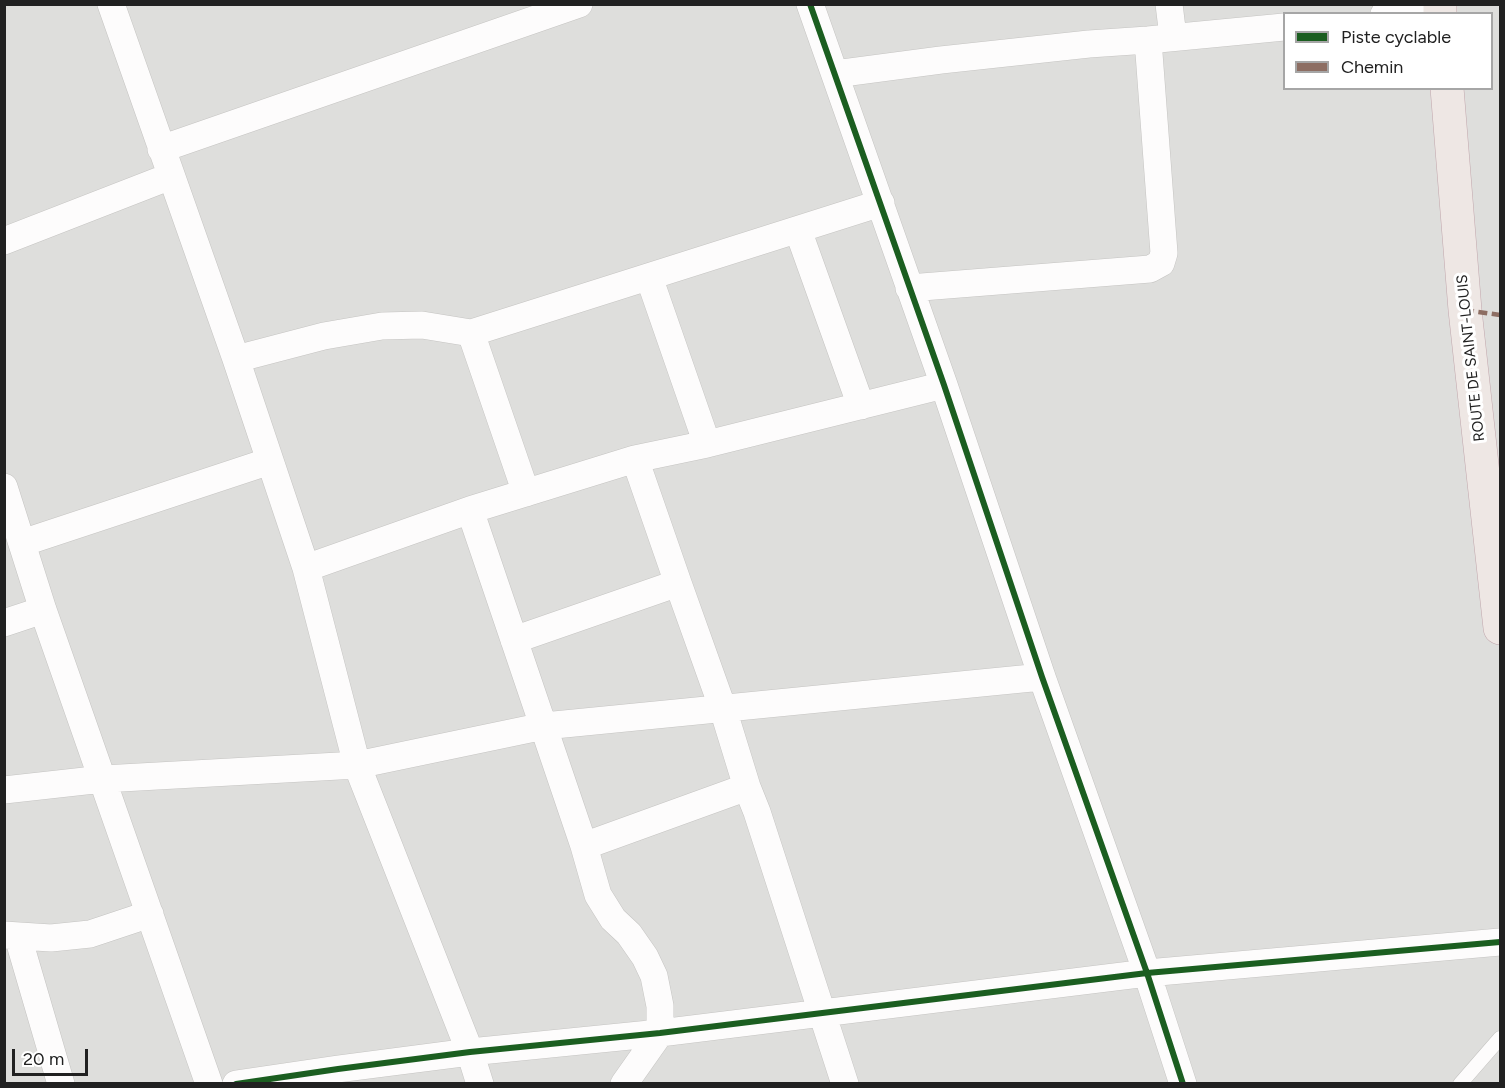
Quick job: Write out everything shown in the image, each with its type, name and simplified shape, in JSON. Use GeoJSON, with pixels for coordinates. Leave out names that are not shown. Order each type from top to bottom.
{"type":"FeatureCollection","features":[{"type":"Feature","properties":{"kind":"highway","name":"ROUTE DE SAINT-LOUIS"},"geometry":{"type":"LineString","coordinates":[[1447,90],[1465,310],[1497,570],[1500,628]]}},
{"type":"Feature","properties":{"kind":"street"},"geometry":{"type":"LineString","coordinates":[[111,4],[236,359],[306,568],[357,765],[470,1052],[480,1083]]}},
{"type":"Feature","properties":{"kind":"street"},"geometry":{"type":"LineString","coordinates":[[161,149],[579,4]]}},
{"type":"Feature","properties":{"kind":"street"},"geometry":{"type":"LineString","coordinates":[[810,4],[944,385],[1042,677],[1147,973],[1179,1080]]}},
{"type":"Feature","properties":{"kind":"street"},"geometry":{"type":"LineString","coordinates":[[909,288],[1150,269],[1161,263],[1164,253],[1160,38],[1169,4]]}},
{"type":"Feature","properties":{"kind":"street"},"geometry":{"type":"LineString","coordinates":[[1403,12],[1440,8]]}},
{"type":"Feature","properties":{"kind":"street"},"geometry":{"type":"LineString","coordinates":[[835,74],[1089,44],[1283,27]]}},
{"type":"Feature","properties":{"kind":"street"},"geometry":{"type":"LineString","coordinates":[[4,241],[171,176]]}},
{"type":"Feature","properties":{"kind":"street"},"geometry":{"type":"LineString","coordinates":[[236,359],[324,336],[382,326],[422,325],[471,333],[881,203]]}},
{"type":"Feature","properties":{"kind":"street"},"geometry":{"type":"LineString","coordinates":[[798,230],[861,406]]}},
{"type":"Feature","properties":{"kind":"street"},"geometry":{"type":"LineString","coordinates":[[649,277],[707,444]]}},
{"type":"Feature","properties":{"kind":"street"},"geometry":{"type":"LineString","coordinates":[[471,333],[526,493]]}},
{"type":"Feature","properties":{"kind":"street"},"geometry":{"type":"LineString","coordinates":[[306,568],[470,510],[635,459],[707,444],[944,385]]}},
{"type":"Feature","properties":{"kind":"street"},"geometry":{"type":"LineString","coordinates":[[635,459],[723,709],[747,787],[758,812],[845,1083]]}},
{"type":"Feature","properties":{"kind":"street"},"geometry":{"type":"LineString","coordinates":[[22,543],[270,461]]}},
{"type":"Feature","properties":{"kind":"street"},"geometry":{"type":"LineString","coordinates":[[4,487],[43,610],[209,1083]]}},
{"type":"Feature","properties":{"kind":"street"},"geometry":{"type":"LineString","coordinates":[[470,510],[584,846],[598,895],[613,919],[629,934],[645,957],[654,976],[660,1006],[660,1033],[624,1083]]}},
{"type":"Feature","properties":{"kind":"street"},"geometry":{"type":"LineString","coordinates":[[514,640],[678,583]]}},
{"type":"Feature","properties":{"kind":"street"},"geometry":{"type":"LineString","coordinates":[[4,622],[43,610]]}},
{"type":"Feature","properties":{"kind":"street"},"geometry":{"type":"LineString","coordinates":[[4,790],[103,779],[357,765],[544,726],[1042,677]]}},
{"type":"Feature","properties":{"kind":"street"},"geometry":{"type":"LineString","coordinates":[[584,846],[747,787]]}},
{"type":"Feature","properties":{"kind":"street"},"geometry":{"type":"LineString","coordinates":[[61,1083],[11,936],[51,938],[90,934],[150,914]]}},
{"type":"Feature","properties":{"kind":"street"},"geometry":{"type":"LineString","coordinates":[[236,1083],[470,1052],[660,1033],[1147,973],[1500,942]]}},
{"type":"Feature","properties":{"kind":"lane"},"geometry":{"type":"LineString","coordinates":[[1460,1083],[1500,1038]]}},
{"type":"Feature","properties":{"kind":"shaded area"},"geometry":{"type":"Polygon","coordinates":[[[5,5],[1500,5],[1500,1083],[5,1083],[5,5]]]}},
{"type":"Feature","properties":{"kind":"marked path"},"geometry":{"type":"LineString","coordinates":[[1465,310],[1500,315]]}},
{"type":"Feature","properties":{"kind":"cycle path"},"geometry":{"type":"LineString","coordinates":[[810,4],[944,385],[1042,677],[1147,973],[1183,1084]]}},
{"type":"Feature","properties":{"kind":"cycle path"},"geometry":{"type":"LineString","coordinates":[[236,1084],[470,1052],[660,1033],[1147,973],[1500,942]]}}]}
